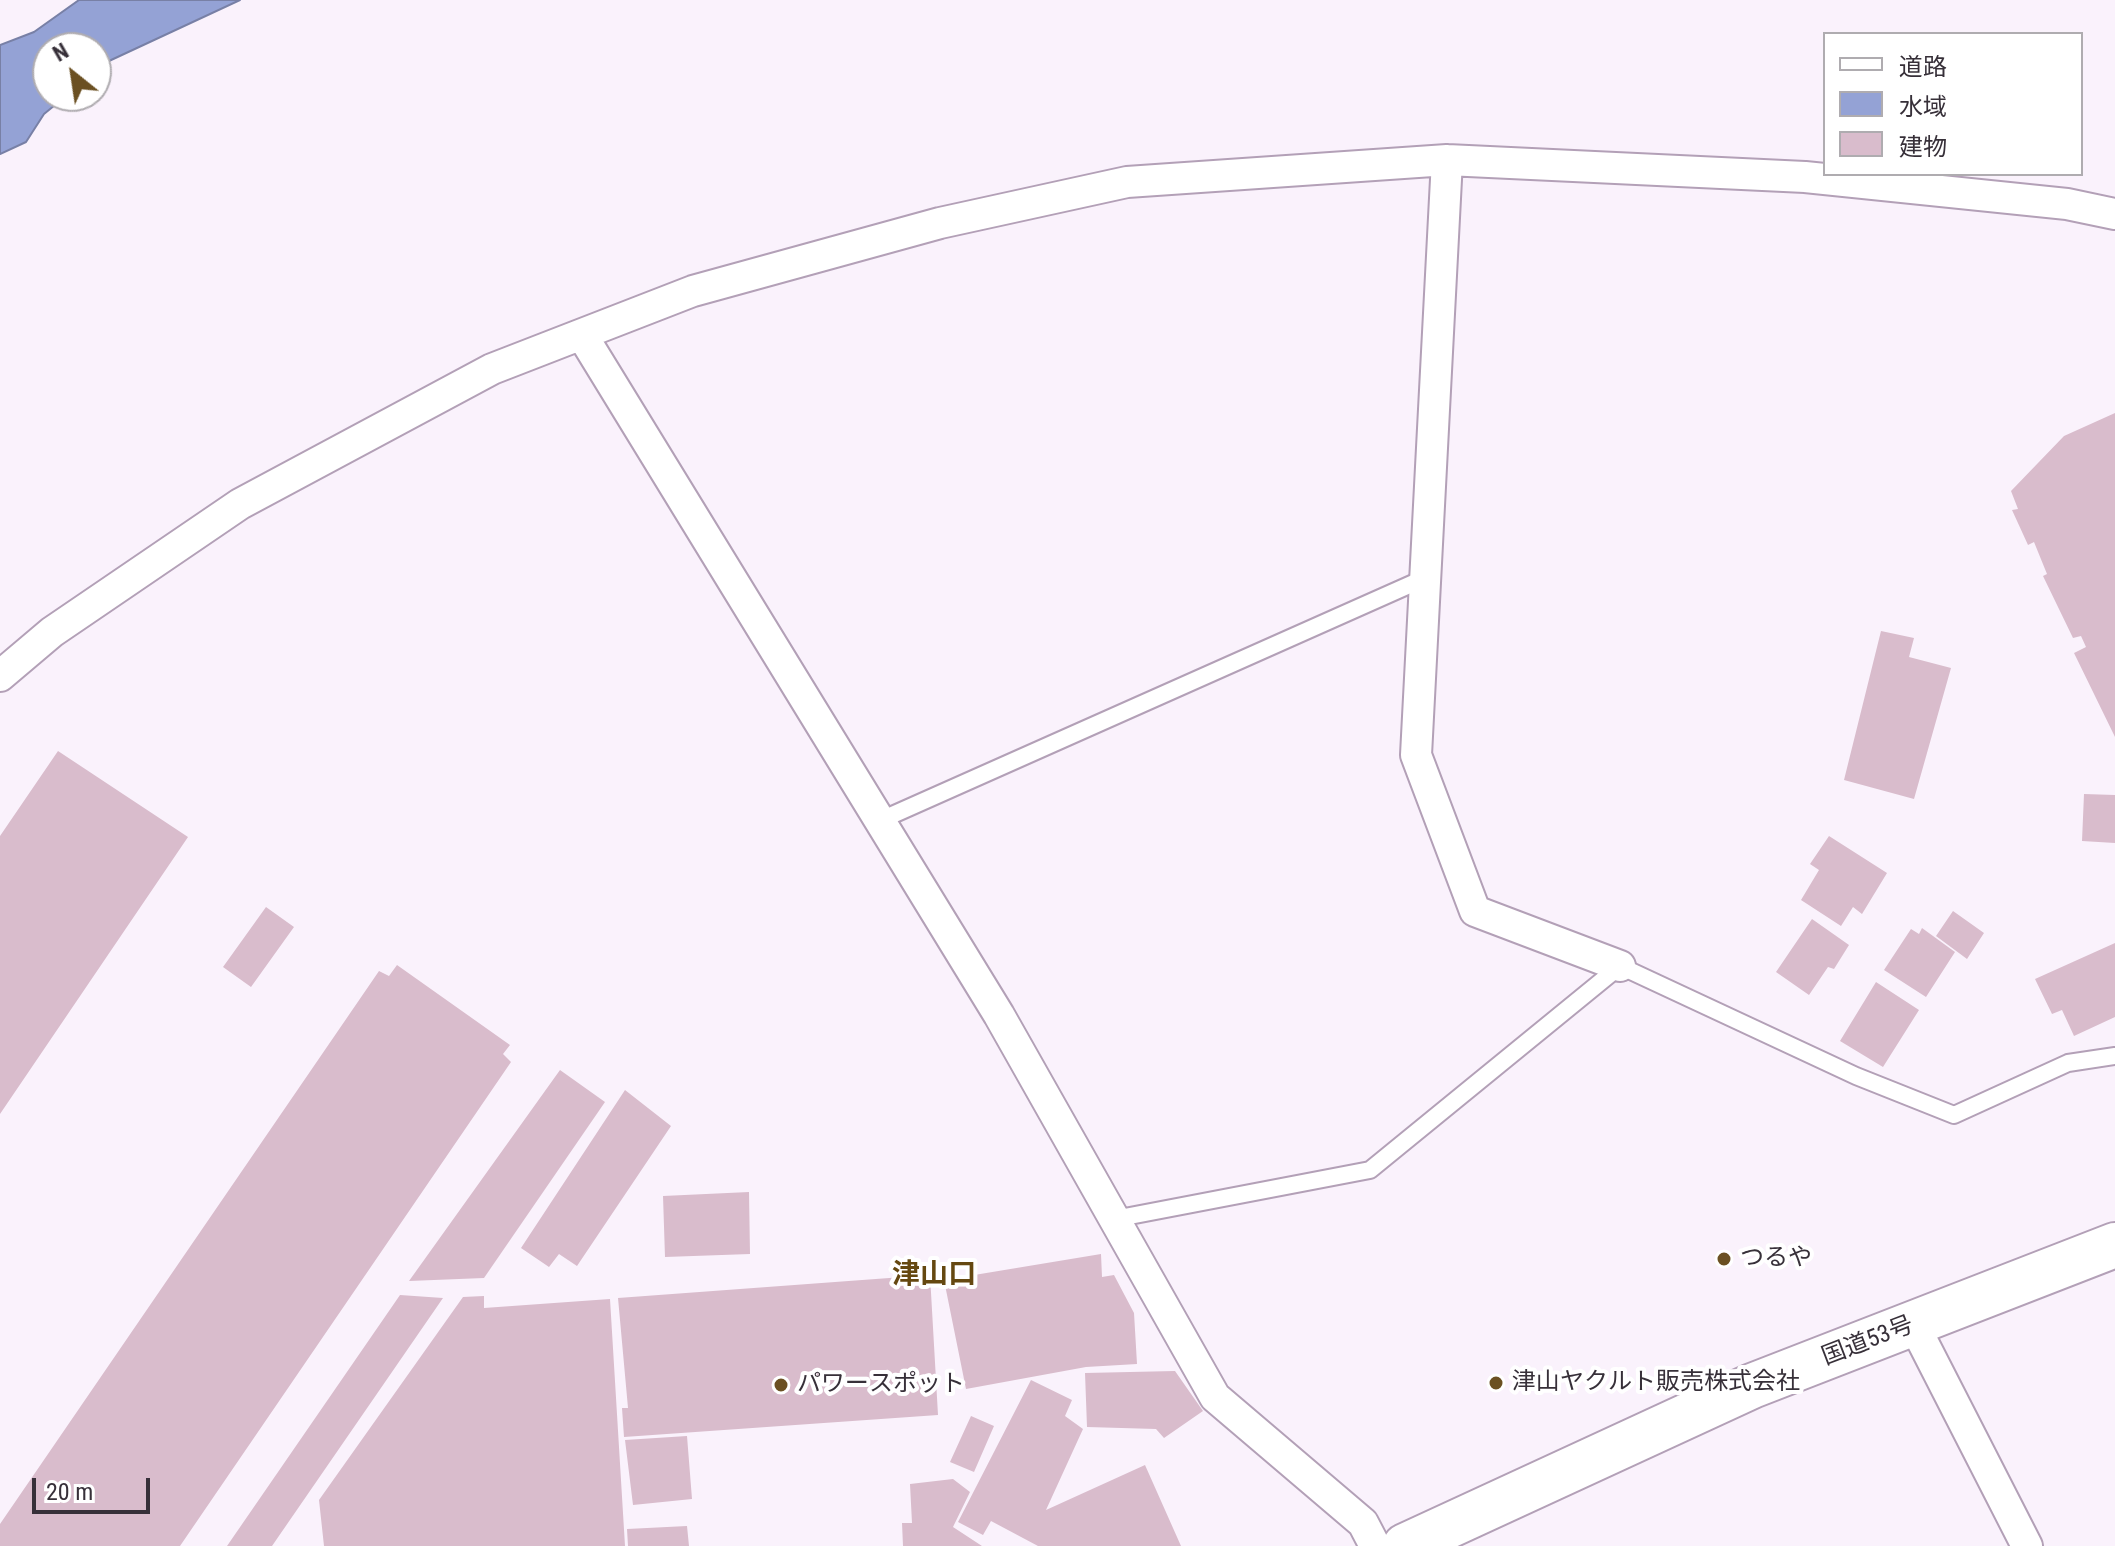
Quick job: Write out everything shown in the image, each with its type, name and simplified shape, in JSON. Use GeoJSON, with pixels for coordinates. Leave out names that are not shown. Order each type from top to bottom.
{"type":"FeatureCollection","features":[{"type":"Feature","properties":{"kind":"highway","name":"国道53号"},"geometry":{"type":"LineString","coordinates":[[1405,1546],[1752,1386],[2115,1245]]}},
{"type":"Feature","properties":{"kind":"street"},"geometry":{"type":"LineString","coordinates":[[0,676],[52,632],[240,504],[492,369],[693,291],[940,223],[1127,182],[1447,160],[1805,177],[2067,204],[2115,214]]}},
{"type":"Feature","properties":{"kind":"street"},"geometry":{"type":"LineString","coordinates":[[1447,160],[1416,755],[1475,911],[1620,966]]}},
{"type":"Feature","properties":{"kind":"street"},"geometry":{"type":"LineString","coordinates":[[582,335],[999,1015],[1215,1397],[1363,1523],[1375,1546]]}},
{"type":"Feature","properties":{"kind":"street"},"geometry":{"type":"LineString","coordinates":[[1914,1325],[2027,1546]]}},
{"type":"Feature","properties":{"kind":"lane"},"geometry":{"type":"LineString","coordinates":[[881,820],[1425,578]]}},
{"type":"Feature","properties":{"kind":"lane"},"geometry":{"type":"LineString","coordinates":[[1114,1219],[1370,1170],[1620,966],[1856,1076],[1954,1115],[2068,1063],[2115,1056]]}},
{"type":"Feature","properties":{"kind":"water"},"geometry":{"type":"Polygon","coordinates":[[[79,0],[240,0],[112,60],[112,32],[34,32],[79,0]]]}},
{"type":"Feature","properties":{"kind":"water"},"geometry":{"type":"Polygon","coordinates":[[[32,33],[32,112],[46,112],[26,142],[0,154],[0,45],[32,33]]]}},
{"type":"Feature","properties":{"kind":"building"},"geometry":{"type":"Polygon","coordinates":[[[2115,413],[2115,737],[2074,653],[2086,647],[2081,636],[2073,638],[2043,576],[2047,574],[2034,542],[2028,545],[2012,510],[2018,509],[2011,491],[2064,436],[2115,413]]]}},
{"type":"Feature","properties":{"kind":"building"},"geometry":{"type":"Polygon","coordinates":[[[1881,631],[1914,638],[1909,657],[1951,668],[1914,799],[1844,780],[1881,631]]]}},
{"type":"Feature","properties":{"kind":"building"},"geometry":{"type":"Polygon","coordinates":[[[58,751],[188,837],[0,1114],[0,836],[58,751]]]}},
{"type":"Feature","properties":{"kind":"building"},"geometry":{"type":"Polygon","coordinates":[[[2084,794],[2115,795],[2115,843],[2082,841],[2084,794]]]}},
{"type":"Feature","properties":{"kind":"building"},"geometry":{"type":"Polygon","coordinates":[[[1829,836],[1887,873],[1862,914],[1853,907],[1841,926],[1801,900],[1819,870],[1810,864],[1829,836]]]}},
{"type":"Feature","properties":{"kind":"building"},"geometry":{"type":"Polygon","coordinates":[[[266,907],[294,927],[251,987],[223,967],[266,907]]]}},
{"type":"Feature","properties":{"kind":"building"},"geometry":{"type":"Polygon","coordinates":[[[1953,911],[1984,933],[1967,959],[1936,936],[1953,911]]]}},
{"type":"Feature","properties":{"kind":"building"},"geometry":{"type":"Polygon","coordinates":[[[1812,919],[1849,945],[1834,969],[1828,967],[1809,995],[1776,972],[1812,919]]]}},
{"type":"Feature","properties":{"kind":"building"},"geometry":{"type":"Polygon","coordinates":[[[1922,928],[1955,952],[1926,997],[1884,970],[1911,929],[1919,934],[1922,928]]]}},
{"type":"Feature","properties":{"kind":"building"},"geometry":{"type":"Polygon","coordinates":[[[2115,943],[2115,1017],[2074,1036],[2062,1010],[2052,1014],[2035,979],[2115,943]]]}},
{"type":"Feature","properties":{"kind":"building"},"geometry":{"type":"Polygon","coordinates":[[[397,965],[510,1045],[503,1054],[511,1062],[180,1546],[0,1546],[0,1524],[379,971],[389,976],[397,965]]]}},
{"type":"Feature","properties":{"kind":"building"},"geometry":{"type":"Polygon","coordinates":[[[1876,982],[1919,1010],[1883,1067],[1840,1041],[1876,982]]]}},
{"type":"Feature","properties":{"kind":"building"},"geometry":{"type":"Polygon","coordinates":[[[560,1070],[605,1102],[484,1278],[409,1281],[560,1070]]]}},
{"type":"Feature","properties":{"kind":"building"},"geometry":{"type":"Polygon","coordinates":[[[625,1090],[671,1126],[577,1266],[559,1254],[549,1267],[521,1248],[625,1090]]]}},
{"type":"Feature","properties":{"kind":"building"},"geometry":{"type":"Polygon","coordinates":[[[749,1192],[750,1254],[665,1257],[663,1196],[749,1192]]]}},
{"type":"Feature","properties":{"kind":"building"},"geometry":{"type":"Polygon","coordinates":[[[1101,1254],[1102,1277],[1114,1275],[1134,1313],[1137,1364],[1086,1367],[966,1389],[944,1280],[1101,1254]]]}},
{"type":"Feature","properties":{"kind":"building"},"geometry":{"type":"Polygon","coordinates":[[[930,1275],[938,1415],[624,1437],[622,1408],[628,1408],[618,1298],[930,1275]]]}},
{"type":"Feature","properties":{"kind":"building"},"geometry":{"type":"Polygon","coordinates":[[[400,1295],[443,1298],[272,1546],[227,1546],[400,1295]]]}},
{"type":"Feature","properties":{"kind":"building"},"geometry":{"type":"Polygon","coordinates":[[[484,1296],[484,1308],[610,1299],[625,1546],[324,1546],[319,1500],[463,1297],[484,1296]]]}},
{"type":"Feature","properties":{"kind":"building"},"geometry":{"type":"Polygon","coordinates":[[[1175,1371],[1203,1411],[1164,1438],[1156,1429],[1087,1427],[1085,1373],[1175,1371]]]}},
{"type":"Feature","properties":{"kind":"building"},"geometry":{"type":"Polygon","coordinates":[[[1031,1380],[1072,1400],[1065,1416],[1083,1429],[1046,1510],[1145,1465],[1181,1546],[1038,1546],[991,1521],[983,1535],[958,1522],[1031,1380]]]}},
{"type":"Feature","properties":{"kind":"building"},"geometry":{"type":"Polygon","coordinates":[[[971,1416],[994,1426],[974,1472],[950,1462],[971,1416]]]}},
{"type":"Feature","properties":{"kind":"building"},"geometry":{"type":"Polygon","coordinates":[[[687,1436],[692,1499],[633,1505],[625,1440],[687,1436]]]}},
{"type":"Feature","properties":{"kind":"building"},"geometry":{"type":"Polygon","coordinates":[[[953,1479],[970,1492],[953,1527],[982,1546],[903,1546],[902,1523],[912,1523],[910,1484],[953,1479]]]}},
{"type":"Feature","properties":{"kind":"building"},"geometry":{"type":"Polygon","coordinates":[[[687,1526],[689,1546],[628,1546],[627,1529],[687,1526]]]}},
{"type":"Feature","properties":{"kind":"place","name":"つるや"},"geometry":{"type":"Point","coordinates":[1724,1259]}},
{"type":"Feature","properties":{"kind":"place","name":"津山ヤクルト販売株式会社"},"geometry":{"type":"Point","coordinates":[1496,1383]}},
{"type":"Feature","properties":{"kind":"place","name":"パワースポット"},"geometry":{"type":"Point","coordinates":[781,1385]}},
{"type":"Feature","properties":{"kind":"district","name":"津山口"},"geometry":{"type":"Point","coordinates":[934,1276]}}]}
